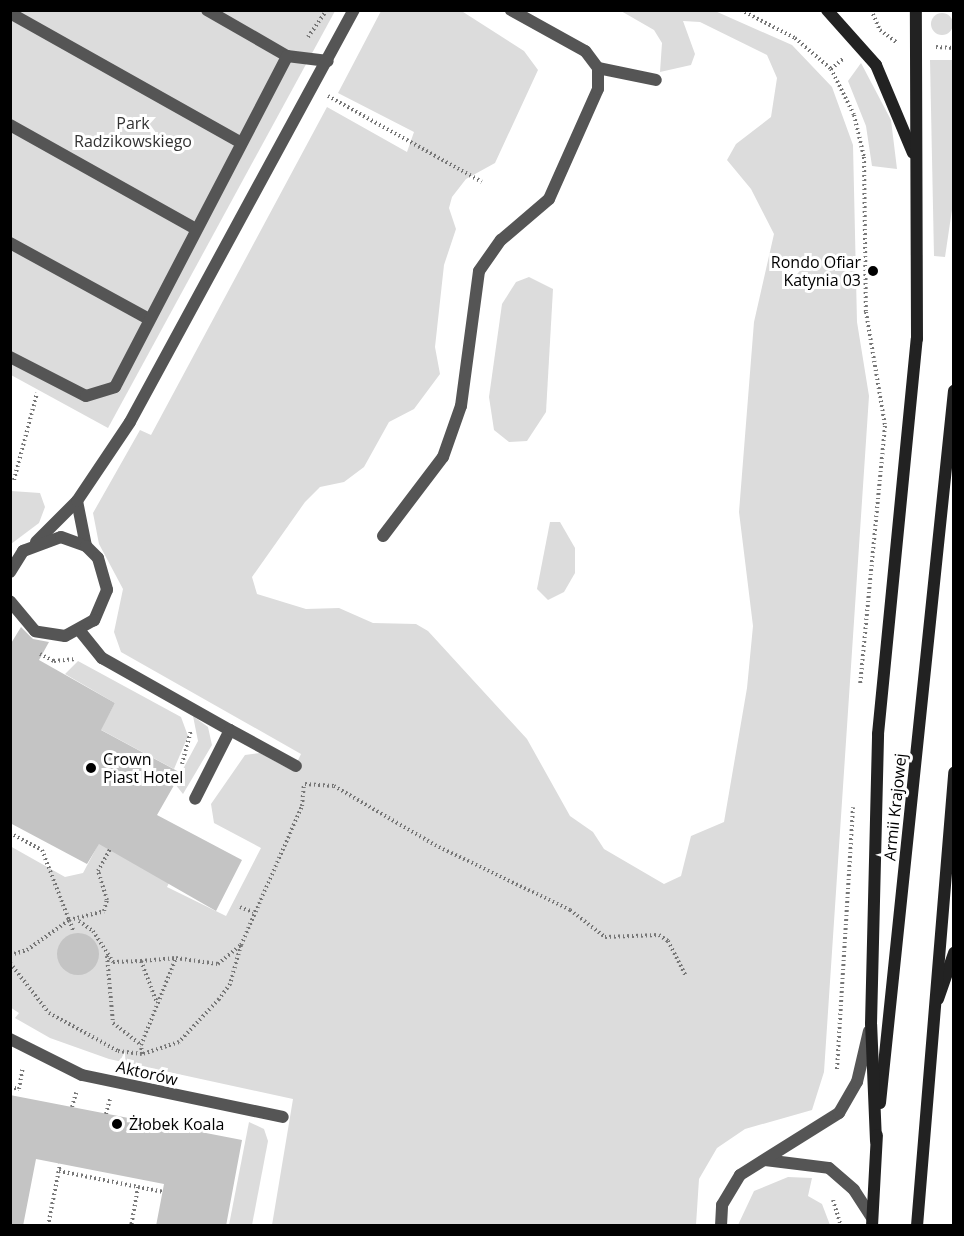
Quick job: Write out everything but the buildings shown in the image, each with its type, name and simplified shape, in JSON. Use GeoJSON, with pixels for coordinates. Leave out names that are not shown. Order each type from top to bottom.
{"type":"FeatureCollection","features":[{"type":"Feature","properties":{"kind":"main road"},"geometry":{"type":"LineString","coordinates":[[827,10],[876,65],[918,166]]}},
{"type":"Feature","properties":{"kind":"main road"},"geometry":{"type":"LineString","coordinates":[[876,1141],[871,1024],[878,734],[917,339],[916,10]]}},
{"type":"Feature","properties":{"kind":"main road","name":"Armii Krajowej"},"geometry":{"type":"LineString","coordinates":[[872,1222],[876,1141],[954,391]]}},
{"type":"Feature","properties":{"kind":"main road"},"geometry":{"type":"LineString","coordinates":[[917,1226],[954,773]]}},
{"type":"Feature","properties":{"kind":"main road"},"geometry":{"type":"LineString","coordinates":[[933,1014],[954,953]]}},
{"type":"Feature","properties":{"kind":"street"},"geometry":{"type":"LineString","coordinates":[[207,10],[287,56],[328,61]]}},
{"type":"Feature","properties":{"kind":"street"},"geometry":{"type":"LineString","coordinates":[[10,572],[23,551],[36,542],[77,501],[130,422],[354,10]]}},
{"type":"Feature","properties":{"kind":"street"},"geometry":{"type":"LineString","coordinates":[[383,536],[443,457],[461,406],[480,271],[501,240],[549,199],[598,89],[598,68],[585,51],[511,10]]}},
{"type":"Feature","properties":{"kind":"street"},"geometry":{"type":"LineString","coordinates":[[10,13],[240,142]]}},
{"type":"Feature","properties":{"kind":"street"},"geometry":{"type":"LineString","coordinates":[[10,357],[86,396],[109,391],[287,56]]}},
{"type":"Feature","properties":{"kind":"street"},"geometry":{"type":"LineString","coordinates":[[598,68],[656,80]]}},
{"type":"Feature","properties":{"kind":"street"},"geometry":{"type":"LineString","coordinates":[[10,125],[196,229]]}},
{"type":"Feature","properties":{"kind":"street"},"geometry":{"type":"LineString","coordinates":[[10,243],[149,319]]}},
{"type":"Feature","properties":{"kind":"street"},"geometry":{"type":"LineString","coordinates":[[77,501],[86,546]]}},
{"type":"Feature","properties":{"kind":"street"},"geometry":{"type":"LineString","coordinates":[[10,601],[35,631],[65,636],[80,631],[103,607],[107,590],[98,558],[86,546],[61,537],[36,542]]}},
{"type":"Feature","properties":{"kind":"street"},"geometry":{"type":"LineString","coordinates":[[80,631],[102,658],[296,765]]}},
{"type":"Feature","properties":{"kind":"street"},"geometry":{"type":"LineString","coordinates":[[195,799],[230,730]]}},
{"type":"Feature","properties":{"kind":"street"},"geometry":{"type":"LineString","coordinates":[[721,1226],[729,1189],[764,1160],[839,1113],[857,1082],[871,1024]]}},
{"type":"Feature","properties":{"kind":"street","name":"Aktorów"},"geometry":{"type":"LineString","coordinates":[[10,1039],[82,1076],[283,1117]]}},
{"type":"Feature","properties":{"kind":"street"},"geometry":{"type":"LineString","coordinates":[[764,1160],[829,1168],[854,1190],[872,1222]]}},
{"type":"Feature","properties":{"kind":"path"},"geometry":{"type":"LineString","coordinates":[[296,36],[312,36],[327,10]]}},
{"type":"Feature","properties":{"kind":"path"},"geometry":{"type":"LineString","coordinates":[[741,10],[795,38],[831,69],[854,115],[864,156],[866,312],[885,426],[860,692]]}},
{"type":"Feature","properties":{"kind":"path"},"geometry":{"type":"LineString","coordinates":[[871,10],[880,30],[900,46]]}},
{"type":"Feature","properties":{"kind":"path"},"geometry":{"type":"LineString","coordinates":[[930,47],[954,48]]}},
{"type":"Feature","properties":{"kind":"path"},"geometry":{"type":"LineString","coordinates":[[313,88],[482,182]]}},
{"type":"Feature","properties":{"kind":"path"},"geometry":{"type":"LineString","coordinates":[[14,480],[42,374]]}},
{"type":"Feature","properties":{"kind":"path"},"geometry":{"type":"LineString","coordinates":[[10,963],[49,1013],[118,1051],[142,1054],[179,1042],[219,999],[233,976],[253,912],[302,806],[304,784],[296,765]]}},
{"type":"Feature","properties":{"kind":"path"},"geometry":{"type":"LineString","coordinates":[[304,784],[334,786],[435,845],[570,910],[605,937],[659,935],[668,941],[685,975]]}},
{"type":"Feature","properties":{"kind":"path"},"geometry":{"type":"LineString","coordinates":[[836,1077],[854,799]]}},
{"type":"Feature","properties":{"kind":"path"},"geometry":{"type":"LineString","coordinates":[[10,833],[42,850],[73,930]]}},
{"type":"Feature","properties":{"kind":"path"},"geometry":{"type":"LineString","coordinates":[[10,955],[27,950],[69,920],[79,921],[104,911],[107,900],[98,871],[110,849]]}},
{"type":"Feature","properties":{"kind":"path"},"geometry":{"type":"LineString","coordinates":[[240,907],[253,912]]}},
{"type":"Feature","properties":{"kind":"path"},"geometry":{"type":"LineString","coordinates":[[79,921],[93,931],[113,962],[176,958],[218,964],[241,945]]}},
{"type":"Feature","properties":{"kind":"path"},"geometry":{"type":"LineString","coordinates":[[107,956],[113,1023],[141,1045]]}},
{"type":"Feature","properties":{"kind":"path"},"geometry":{"type":"LineString","coordinates":[[142,1054],[141,1045],[176,958]]}},
{"type":"Feature","properties":{"kind":"path"},"geometry":{"type":"LineString","coordinates":[[141,961],[157,1003]]}},
{"type":"Feature","properties":{"kind":"path"},"geometry":{"type":"LineString","coordinates":[[106,1114],[110,1095]]}},
{"type":"Feature","properties":{"kind":"path"},"geometry":{"type":"LineString","coordinates":[[48,1226],[60,1164]]}},
{"type":"Feature","properties":{"kind":"path"},"geometry":{"type":"LineString","coordinates":[[59,1171],[163,1192]]}},
{"type":"Feature","properties":{"kind":"path"},"geometry":{"type":"LineString","coordinates":[[130,1226],[138,1187]]}},
{"type":"Feature","properties":{"kind":"path"},"geometry":{"type":"LineString","coordinates":[[826,1190],[841,1226]]}},
{"type":"Feature","properties":{"kind":"green space"},"geometry":{"type":"Polygon","coordinates":[[[460,10],[524,51],[538,70],[495,163],[466,179],[452,197],[449,208],[456,229],[444,265],[435,347],[440,374],[414,409],[389,422],[364,467],[344,482],[320,487],[305,502],[252,577],[257,594],[306,609],[339,608],[373,623],[416,624],[428,631],[527,739],[570,816],[593,832],[604,849],[664,884],[681,876],[691,836],[724,822],[747,688],[753,626],[739,512],[754,322],[774,234],[751,189],[727,160],[736,144],[771,117],[777,78],[767,55],[700,22],[683,21],[695,54],[691,65],[660,72],[662,43],[654,30],[621,11],[715,11],[792,45],[832,87],[853,145],[857,322],[869,396],[824,1072],[812,1110],[745,1129],[717,1148],[699,1179],[696,1225],[272,1225],[293,1099],[109,1059],[50,1038],[15,1018],[19,1013],[10,1007],[10,846],[65,877],[83,873],[99,843],[170,881],[167,887],[226,916],[261,848],[214,823],[211,804],[245,755],[260,753],[293,771],[301,754],[121,652],[114,632],[123,589],[99,544],[93,513],[140,430],[151,435],[327,107],[407,152],[414,132],[338,93],[381,11],[460,10]]]}},
{"type":"Feature","properties":{"kind":"green space","name":"Park Radzikowskiego"},"geometry":{"type":"Polygon","coordinates":[[[10,11],[335,11],[108,428],[11,375],[10,11]]]}},
{"type":"Feature","properties":{"kind":"green space"},"geometry":{"type":"Polygon","coordinates":[[[938,13],[946,13],[953,20],[953,28],[946,35],[938,35],[931,28],[931,20],[938,13]]]}},
{"type":"Feature","properties":{"kind":"green space"},"geometry":{"type":"Polygon","coordinates":[[[930,60],[953,60],[954,196],[945,257],[934,256],[930,60]]]}},
{"type":"Feature","properties":{"kind":"green space"},"geometry":{"type":"Polygon","coordinates":[[[861,63],[891,120],[897,169],[872,166],[866,126],[848,81],[861,63]]]}},
{"type":"Feature","properties":{"kind":"green space"},"geometry":{"type":"Polygon","coordinates":[[[529,277],[553,289],[546,412],[527,441],[509,442],[494,430],[489,397],[502,304],[516,282],[529,277]]]}},
{"type":"Feature","properties":{"kind":"green space"},"geometry":{"type":"Polygon","coordinates":[[[11,491],[40,493],[45,507],[39,523],[11,544],[11,491]]]}},
{"type":"Feature","properties":{"kind":"green space"},"geometry":{"type":"Polygon","coordinates":[[[550,522],[560,522],[575,548],[575,573],[564,592],[548,600],[537,589],[550,522]]]}},
{"type":"Feature","properties":{"kind":"green space"},"geometry":{"type":"Polygon","coordinates":[[[78,661],[181,717],[188,736],[174,769],[94,726],[105,721],[115,703],[65,674],[78,661]]]}},
{"type":"Feature","properties":{"kind":"green space"},"geometry":{"type":"Polygon","coordinates":[[[193,716],[208,727],[212,745],[183,794],[175,784],[198,741],[193,716]]]}},
{"type":"Feature","properties":{"kind":"green space"},"geometry":{"type":"Polygon","coordinates":[[[249,1122],[264,1129],[268,1141],[252,1225],[229,1225],[249,1122]]]}},
{"type":"Feature","properties":{"kind":"green space"},"geometry":{"type":"Polygon","coordinates":[[[788,1177],[812,1178],[808,1196],[822,1204],[830,1225],[738,1225],[754,1191],[788,1177]]]}},
{"type":"Feature","properties":{"kind":"place","name":"Rondo Ofiar Katynia 03"},"geometry":{"type":"Point","coordinates":[873,271]}},
{"type":"Feature","properties":{"kind":"place","name":"Crown Piast Hotel"},"geometry":{"type":"Point","coordinates":[91,768]}},
{"type":"Feature","properties":{"kind":"place","name":"Żłobek Koala"},"geometry":{"type":"Point","coordinates":[117,1124]}}]}
